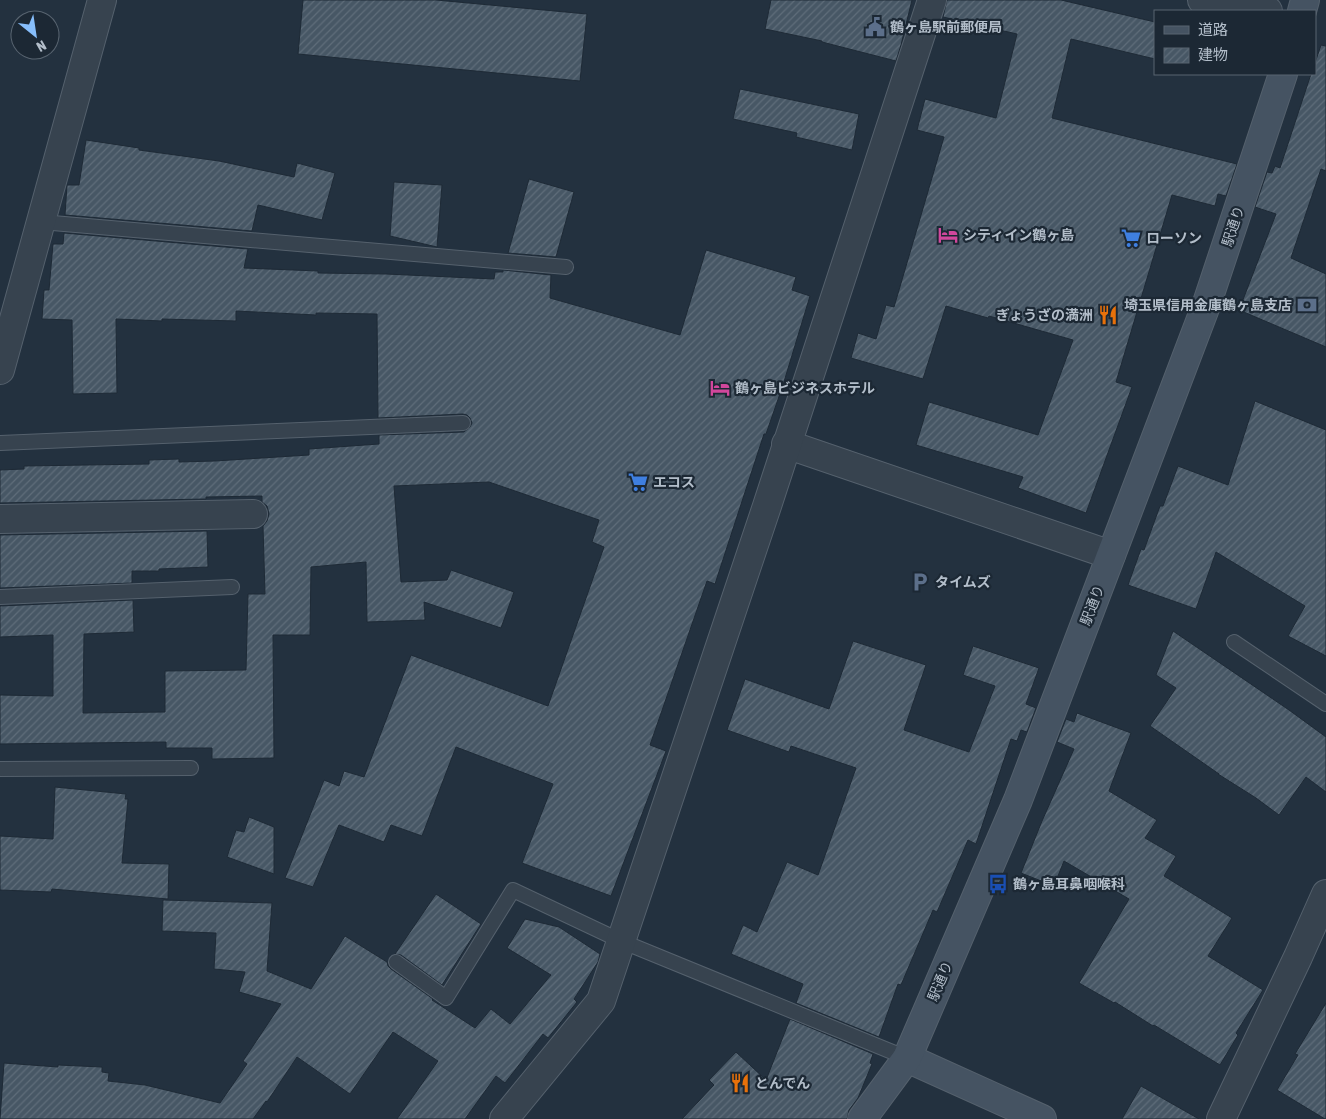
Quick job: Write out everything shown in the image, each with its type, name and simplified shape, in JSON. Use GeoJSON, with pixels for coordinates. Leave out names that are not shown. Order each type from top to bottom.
{"type":"FeatureCollection","features":[{"type":"Feature","properties":{"kind":"street"},"geometry":{"type":"LineString","coordinates":[[0,370],[102,0]]}},
{"type":"Feature","properties":{"kind":"street"},"geometry":{"type":"LineString","coordinates":[[504,1119],[601,1002],[764,515],[932,0]]}},
{"type":"Feature","properties":{"kind":"street"},"geometry":{"type":"LineString","coordinates":[[1202,0],[1262,10]]}},
{"type":"Feature","properties":{"kind":"street","name":"駅通り"},"geometry":{"type":"LineString","coordinates":[[862,1119],[907,1058],[1018,800],[1207,303],[1283,75]]}},
{"type":"Feature","properties":{"kind":"street"},"geometry":{"type":"LineString","coordinates":[[786,444],[1111,554]]}},
{"type":"Feature","properties":{"kind":"street"},"geometry":{"type":"LineString","coordinates":[[0,518],[253,514]]}},
{"type":"Feature","properties":{"kind":"street"},"geometry":{"type":"LineString","coordinates":[[1221,1119],[1326,894]]}},
{"type":"Feature","properties":{"kind":"street"},"geometry":{"type":"LineString","coordinates":[[907,1058],[1042,1119]]}},
{"type":"Feature","properties":{"kind":"lane"},"geometry":{"type":"LineString","coordinates":[[41,222],[566,267]]}},
{"type":"Feature","properties":{"kind":"lane"},"geometry":{"type":"LineString","coordinates":[[0,443],[463,423]]}},
{"type":"Feature","properties":{"kind":"lane"},"geometry":{"type":"LineString","coordinates":[[0,597],[232,587]]}},
{"type":"Feature","properties":{"kind":"lane"},"geometry":{"type":"LineString","coordinates":[[1234,642],[1326,704]]}},
{"type":"Feature","properties":{"kind":"lane"},"geometry":{"type":"LineString","coordinates":[[0,769],[191,768]]}},
{"type":"Feature","properties":{"kind":"lane"},"geometry":{"type":"LineString","coordinates":[[396,962],[446,998],[513,890],[621,941],[907,1058]]}},
{"type":"Feature","properties":{"kind":"building"},"geometry":{"type":"Polygon","coordinates":[[[303,0],[436,0],[587,14],[580,81],[298,54],[303,0]]]}},
{"type":"Feature","properties":{"kind":"building"},"geometry":{"type":"Polygon","coordinates":[[[771,0],[912,0],[896,61],[822,41],[765,29],[771,0]]]}},
{"type":"Feature","properties":{"kind":"building"},"geometry":{"type":"Polygon","coordinates":[[[947,0],[1061,0],[1154,22],[1154,59],[1071,39],[1052,118],[1237,164],[1226,196],[1218,194],[1215,206],[1172,195],[1116,382],[1132,387],[1086,513],[1018,488],[1023,477],[916,445],[929,402],[1038,435],[1073,340],[946,306],[923,379],[851,358],[858,333],[876,339],[886,305],[894,307],[944,137],[917,130],[925,99],[996,118],[1017,34],[943,17],[947,0]]]}},
{"type":"Feature","properties":{"kind":"building"},"geometry":{"type":"Polygon","coordinates":[[[1321,45],[1326,46],[1326,171],[1321,169],[1291,258],[1326,274],[1326,347],[1239,310],[1276,214],[1255,207],[1267,172],[1272,173],[1275,166],[1280,168],[1311,75],[1316,75],[1316,60],[1321,45]]]}},
{"type":"Feature","properties":{"kind":"building"},"geometry":{"type":"Polygon","coordinates":[[[740,89],[859,114],[852,150],[796,137],[797,133],[733,119],[740,89]]]}},
{"type":"Feature","properties":{"kind":"building"},"geometry":{"type":"Polygon","coordinates":[[[86,140],[139,148],[139,150],[219,161],[294,177],[297,163],[335,173],[322,220],[258,205],[252,231],[65,215],[67,185],[79,185],[86,140]]]}},
{"type":"Feature","properties":{"kind":"building"},"geometry":{"type":"Polygon","coordinates":[[[529,179],[574,192],[556,257],[508,253],[529,179]]]}},
{"type":"Feature","properties":{"kind":"building"},"geometry":{"type":"Polygon","coordinates":[[[394,182],[442,185],[437,247],[390,236],[394,182]]]}},
{"type":"Feature","properties":{"kind":"building"},"geometry":{"type":"Polygon","coordinates":[[[64,233],[248,249],[244,268],[318,271],[318,273],[494,279],[495,272],[503,272],[503,270],[551,275],[550,298],[680,335],[706,250],[796,277],[792,290],[810,296],[783,385],[766,434],[764,434],[715,584],[707,581],[650,745],[666,751],[611,896],[522,863],[553,784],[456,747],[422,836],[391,825],[384,842],[339,825],[313,887],[285,878],[324,780],[339,786],[344,771],[364,777],[411,655],[548,706],[604,547],[592,542],[599,520],[489,482],[394,486],[401,582],[447,580],[451,570],[514,592],[501,628],[424,602],[425,620],[367,622],[366,562],[311,567],[310,635],[273,635],[274,758],[212,759],[212,748],[166,748],[166,742],[0,744],[0,695],[53,696],[53,635],[0,637],[0,606],[133,600],[134,632],[84,634],[83,713],[165,712],[165,671],[246,670],[248,594],[265,594],[263,526],[269,514],[267,506],[262,502],[262,496],[206,497],[206,499],[0,503],[0,470],[24,469],[24,466],[149,464],[149,460],[179,459],[179,462],[215,461],[309,455],[309,449],[379,444],[379,435],[464,432],[472,423],[467,415],[463,414],[378,418],[377,314],[316,313],[316,315],[236,311],[236,321],[116,319],[117,393],[73,394],[72,320],[42,319],[44,290],[49,290],[53,244],[63,244],[64,233]]]}},
{"type":"Feature","properties":{"kind":"building"},"geometry":{"type":"Polygon","coordinates":[[[1255,401],[1326,430],[1326,656],[1288,636],[1305,606],[1216,552],[1196,609],[1128,585],[1141,549],[1144,550],[1160,506],[1163,506],[1178,466],[1228,485],[1255,401]]]}},
{"type":"Feature","properties":{"kind":"building"},"geometry":{"type":"Polygon","coordinates":[[[207,531],[208,567],[132,571],[132,583],[0,588],[0,535],[207,531]]]}},
{"type":"Feature","properties":{"kind":"building"},"geometry":{"type":"Polygon","coordinates":[[[1173,631],[1326,737],[1326,792],[1306,777],[1279,815],[1150,726],[1176,688],[1156,675],[1173,631]]]}},
{"type":"Feature","properties":{"kind":"building"},"geometry":{"type":"Polygon","coordinates":[[[853,641],[926,665],[904,730],[969,752],[995,686],[963,675],[973,646],[1039,668],[1026,704],[1036,708],[1027,732],[1021,730],[1017,741],[1011,739],[976,844],[968,840],[937,912],[933,910],[901,985],[898,984],[879,1037],[796,1003],[803,984],[731,954],[743,925],[757,932],[787,862],[818,875],[856,768],[791,746],[789,752],[727,730],[745,679],[829,709],[853,641]]]}},
{"type":"Feature","properties":{"kind":"building"},"geometry":{"type":"Polygon","coordinates":[[[1077,713],[1131,733],[1109,791],[1157,820],[1145,838],[1176,856],[1164,876],[1232,918],[1208,956],[1263,990],[1236,1033],[1238,1035],[1220,1065],[1115,1002],[1079,983],[1129,899],[1064,861],[1054,886],[1021,873],[1074,749],[1057,742],[1066,719],[1074,722],[1077,713]]]}},
{"type":"Feature","properties":{"kind":"building"},"geometry":{"type":"Polygon","coordinates":[[[55,787],[126,794],[125,799],[128,799],[122,863],[169,864],[168,899],[52,889],[51,892],[0,890],[0,836],[53,839],[55,787]]]}},
{"type":"Feature","properties":{"kind":"building"},"geometry":{"type":"Polygon","coordinates":[[[249,817],[274,827],[274,874],[227,857],[236,830],[244,832],[249,817]]]}},
{"type":"Feature","properties":{"kind":"building"},"geometry":{"type":"Polygon","coordinates":[[[436,894],[481,924],[442,985],[401,955],[395,954],[436,894]]]}},
{"type":"Feature","properties":{"kind":"building"},"geometry":{"type":"Polygon","coordinates":[[[163,900],[272,903],[267,971],[311,989],[345,936],[387,962],[391,969],[432,1000],[475,1028],[491,1009],[510,1024],[551,975],[507,948],[525,919],[559,927],[600,954],[598,962],[574,999],[577,1002],[548,1038],[543,1034],[505,1083],[496,1076],[465,1119],[397,1119],[438,1061],[393,1032],[350,1094],[297,1057],[267,1102],[253,1119],[0,1119],[4,1063],[58,1067],[58,1065],[102,1067],[102,1072],[109,1073],[108,1081],[145,1085],[220,1103],[247,1064],[243,1061],[281,1004],[239,992],[245,972],[214,969],[216,933],[162,931],[163,900]]]}},
{"type":"Feature","properties":{"kind":"building"},"geometry":{"type":"Polygon","coordinates":[[[1326,1003],[1325,1119],[1277,1090],[1298,1055],[1295,1054],[1326,1003]]]}},
{"type":"Feature","properties":{"kind":"building"},"geometry":{"type":"Polygon","coordinates":[[[790,1019],[873,1054],[870,1063],[872,1064],[858,1098],[849,1110],[847,1119],[682,1119],[714,1085],[709,1080],[736,1052],[766,1080],[790,1019]]]}},
{"type":"Feature","properties":{"kind":"building"},"geometry":{"type":"Polygon","coordinates":[[[1141,1086],[1199,1119],[1122,1119],[1141,1086]]]}},
{"type":"Feature","properties":{"kind":"place","name":"鶴ヶ島駅前郵便局"},"geometry":{"type":"Point","coordinates":[875,27]}},
{"type":"Feature","properties":{"kind":"place","name":"シティイン鶴ヶ島"},"geometry":{"type":"Point","coordinates":[948,235]}},
{"type":"Feature","properties":{"kind":"place","name":"ローソン"},"geometry":{"type":"Point","coordinates":[1131,238]}},
{"type":"Feature","properties":{"kind":"place","name":"埼玉県信用金庫鶴ヶ島支店"},"geometry":{"type":"Point","coordinates":[1307,305]}},
{"type":"Feature","properties":{"kind":"place","name":"ぎょうざの満洲"},"geometry":{"type":"Point","coordinates":[1108,315]}},
{"type":"Feature","properties":{"kind":"place","name":"鶴ヶ島ビジネスホテル"},"geometry":{"type":"Point","coordinates":[720,388]}},
{"type":"Feature","properties":{"kind":"place","name":"エコス"},"geometry":{"type":"Point","coordinates":[638,482]}},
{"type":"Feature","properties":{"kind":"place","name":"タイムズ"},"geometry":{"type":"Point","coordinates":[920,582]}},
{"type":"Feature","properties":{"kind":"place","name":"鶴ヶ島耳鼻咽喉科"},"geometry":{"type":"Point","coordinates":[998,884]}},
{"type":"Feature","properties":{"kind":"place","name":"とんでん"},"geometry":{"type":"Point","coordinates":[740,1083]}}]}
